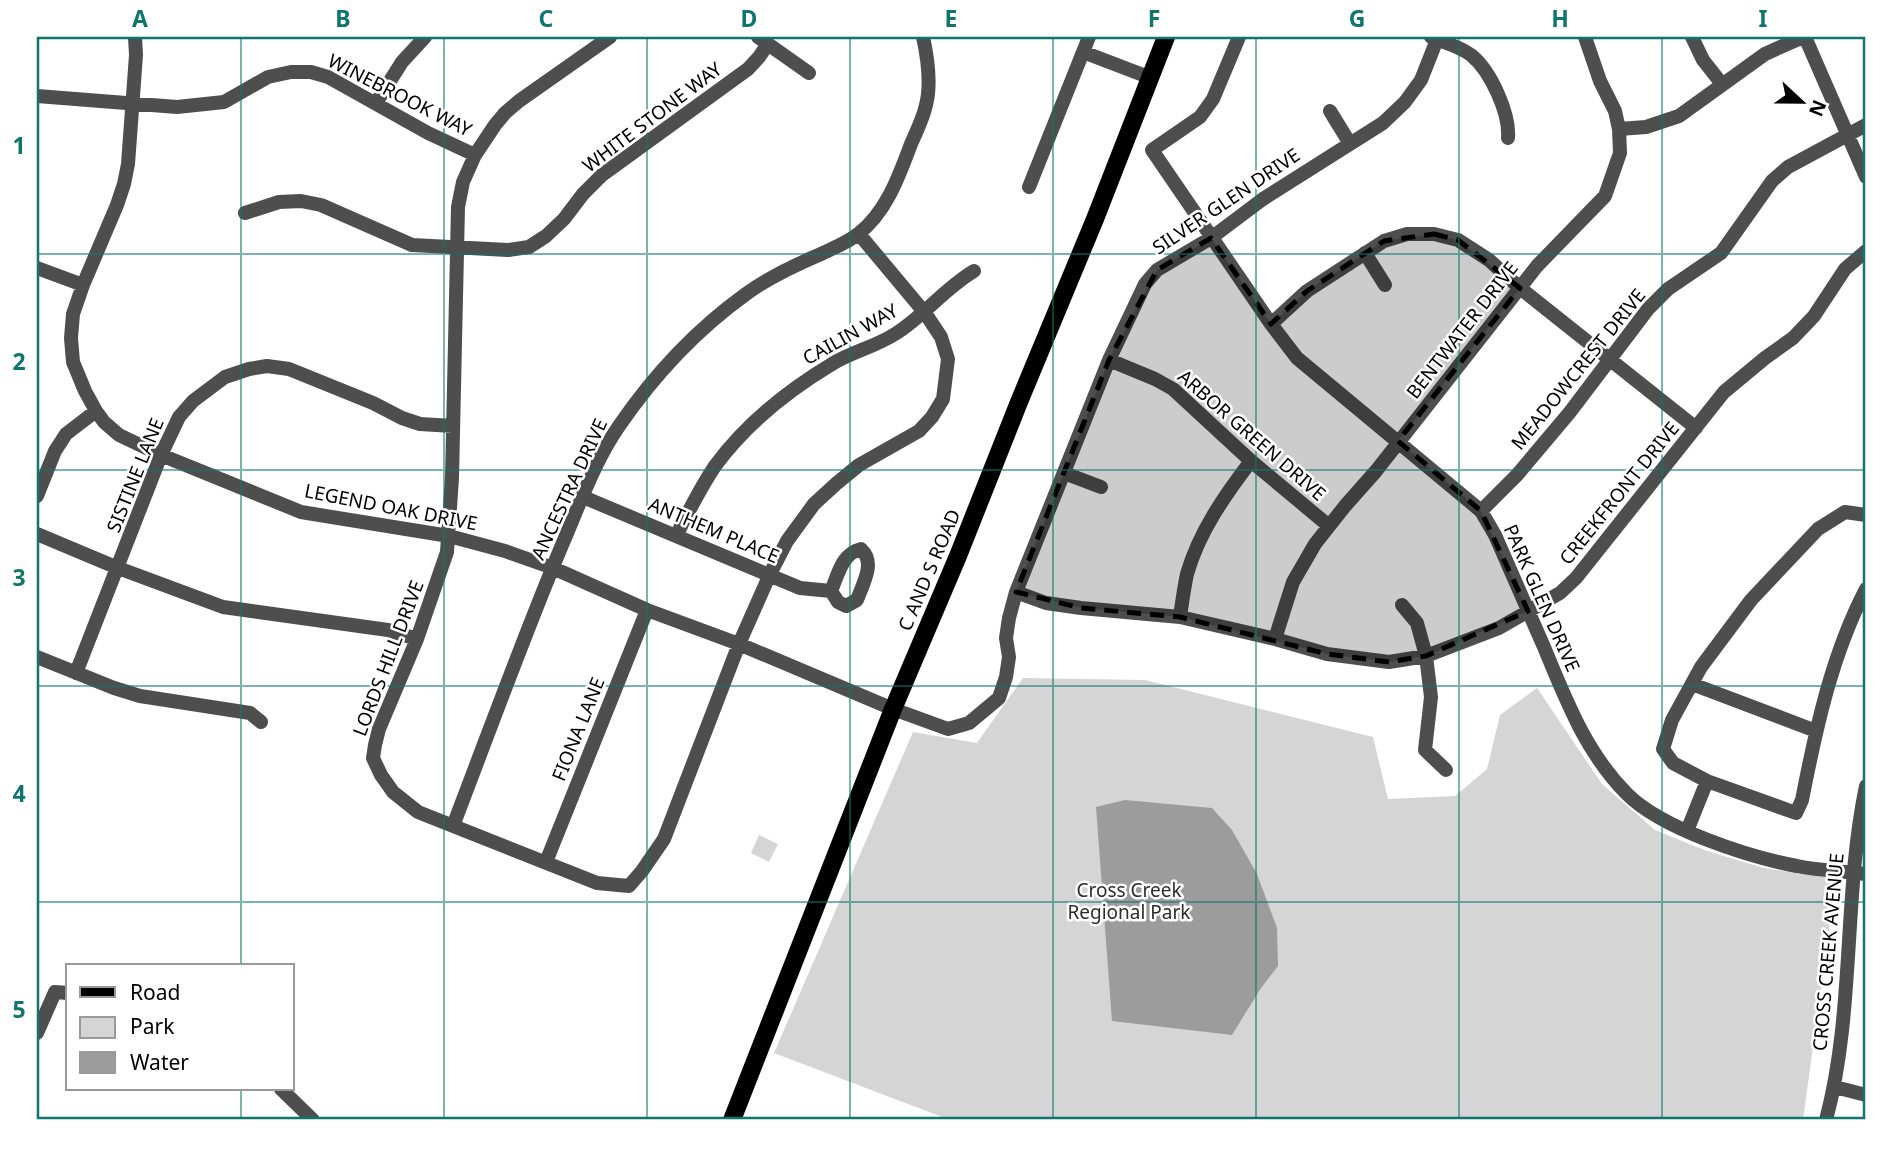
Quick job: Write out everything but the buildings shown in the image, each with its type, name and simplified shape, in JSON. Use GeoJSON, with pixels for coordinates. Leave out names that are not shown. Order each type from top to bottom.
{"type":"FeatureCollection","features":[{"type":"Feature","properties":{"kind":"main road","name":"C AND S ROAD"},"geometry":{"type":"LineString","coordinates":[[732,1120],[893,709],[958,556],[1167,37]]}},
{"type":"Feature","properties":{"kind":"street","name":"LEGEND OAK DRIVE"},"geometry":{"type":"LineString","coordinates":[[135,37],[128,164],[124,184],[83,285],[74,314],[71,338],[73,362],[104,422],[120,435],[162,456],[301,512],[449,536],[505,551],[553,568],[647,610],[739,644],[893,709]]}},
{"type":"Feature","properties":{"kind":"street"},"geometry":{"type":"LineString","coordinates":[[376,103],[402,62],[425,37]]}},
{"type":"Feature","properties":{"kind":"street"},"geometry":{"type":"LineString","coordinates":[[475,155],[505,113],[610,37]]}},
{"type":"Feature","properties":{"kind":"street","name":"ANCESTRA DRIVE"},"geometry":{"type":"LineString","coordinates":[[453,826],[553,568],[583,497],[617,429],[641,395],[696,335],[749,291],[859,234],[883,206],[922,118],[928,95],[927,56],[923,37]]}},
{"type":"Feature","properties":{"kind":"street"},"geometry":{"type":"LineString","coordinates":[[1029,187],[1089,37]]}},
{"type":"Feature","properties":{"kind":"street","name":"PARK GLEN DRIVE"},"geometry":{"type":"LineString","coordinates":[[1239,37],[1213,99],[1200,117],[1152,150],[1271,324],[1297,358],[1481,510],[1495,535],[1576,724],[1601,763],[1629,796],[1654,814],[1687,831],[1758,857],[1800,867],[1860,873]]}},
{"type":"Feature","properties":{"kind":"street","name":"BENTWATER DRIVE"},"geometry":{"type":"LineString","coordinates":[[1275,639],[1293,582],[1305,559],[1329,526],[1376,471],[1537,266],[1605,196],[1620,153],[1619,129],[1615,111],[1600,81],[1585,37]]}},
{"type":"Feature","properties":{"kind":"street"},"geometry":{"type":"LineString","coordinates":[[1692,37],[1703,60],[1721,83]]}},
{"type":"Feature","properties":{"kind":"street"},"geometry":{"type":"LineString","coordinates":[[1619,129],[1646,127],[1679,116],[1721,83],[1765,54],[1804,37],[1866,177]]}},
{"type":"Feature","properties":{"kind":"street"},"geometry":{"type":"LineString","coordinates":[[1436,38],[1473,57],[1486,73],[1501,102],[1509,126],[1508,138]]}},
{"type":"Feature","properties":{"kind":"street","name":"SILVER GLEN DRIVE"},"geometry":{"type":"LineString","coordinates":[[893,709],[948,729],[969,723],[999,698],[1006,677],[1009,657],[1006,638],[1016,592],[1109,360],[1145,284],[1157,270],[1211,238],[1263,199],[1382,122],[1405,102],[1421,79],[1436,38]]}},
{"type":"Feature","properties":{"kind":"street"},"geometry":{"type":"LineString","coordinates":[[763,40],[808,73]]}},
{"type":"Feature","properties":{"kind":"street","name":"WHITE STONE WAY"},"geometry":{"type":"LineString","coordinates":[[245,213],[279,202],[301,201],[321,205],[412,246],[458,255],[529,247],[564,219],[602,175],[748,69],[759,57],[763,40]]}},
{"type":"Feature","properties":{"kind":"street"},"geometry":{"type":"LineString","coordinates":[[1083,52],[1151,78]]}},
{"type":"Feature","properties":{"kind":"street","name":"WINEBROOK WAY"},"geometry":{"type":"LineString","coordinates":[[37,96],[177,107],[225,102],[268,77],[291,72],[311,72],[328,77],[428,133],[475,155],[463,181],[458,207],[458,255]]}},
{"type":"Feature","properties":{"kind":"street"},"geometry":{"type":"LineString","coordinates":[[1330,111],[1349,142]]}},
{"type":"Feature","properties":{"kind":"street","name":"MEADOWCREST DRIVE"},"geometry":{"type":"LineString","coordinates":[[1481,510],[1517,475],[1648,309],[1668,289],[1721,253],[1772,181],[1788,167],[1866,125]]}},
{"type":"Feature","properties":{"kind":"street"},"geometry":{"type":"LineString","coordinates":[[739,644],[787,541],[814,504],[859,465],[919,431],[943,399],[948,359],[941,337],[925,313],[859,234]]}},
{"type":"Feature","properties":{"kind":"street"},"geometry":{"type":"LineString","coordinates":[[1271,324],[1307,290],[1384,241],[1407,234],[1434,234],[1458,240],[1489,260],[1520,288],[1696,428]]}},
{"type":"Feature","properties":{"kind":"street","name":"CREEKFRONT DRIVE"},"geometry":{"type":"LineString","coordinates":[[1016,592],[1046,603],[1180,617],[1327,654],[1389,662],[1426,656],[1499,628],[1560,593],[1576,578],[1724,392],[1793,338],[1814,316],[1845,269],[1866,251]]}},
{"type":"Feature","properties":{"kind":"street"},"geometry":{"type":"LineString","coordinates":[[1365,253],[1385,285]]}},
{"type":"Feature","properties":{"kind":"street","name":"LORDS HILL DRIVE"},"geometry":{"type":"LineString","coordinates":[[458,255],[449,536],[439,577],[375,745],[373,758],[393,792],[418,812],[453,826],[597,883],[629,886],[664,839],[739,644]]}},
{"type":"Feature","properties":{"kind":"street"},"geometry":{"type":"LineString","coordinates":[[37,268],[83,285]]}},
{"type":"Feature","properties":{"kind":"street","name":"CAILIN WAY"},"geometry":{"type":"LineString","coordinates":[[676,536],[714,467],[766,410],[835,362],[893,336],[974,271]]}},
{"type":"Feature","properties":{"kind":"street","name":"ARBOR GREEN DRIVE"},"geometry":{"type":"LineString","coordinates":[[1109,360],[1173,389],[1251,461],[1329,526]]}},
{"type":"Feature","properties":{"kind":"street","name":"SISTINE LANE"},"geometry":{"type":"LineString","coordinates":[[76,673],[179,417],[199,396],[225,377],[267,366],[289,369],[373,403],[402,418],[420,424],[453,426]]}},
{"type":"Feature","properties":{"kind":"street"},"geometry":{"type":"LineString","coordinates":[[37,496],[55,451],[66,434],[96,411]]}},
{"type":"Feature","properties":{"kind":"street"},"geometry":{"type":"LineString","coordinates":[[1180,617],[1187,574],[1198,544],[1222,499],[1251,461]]}},
{"type":"Feature","properties":{"kind":"street"},"geometry":{"type":"LineString","coordinates":[[1064,472],[1101,487]]}},
{"type":"Feature","properties":{"kind":"street","name":"ANTHEM PLACE"},"geometry":{"type":"LineString","coordinates":[[583,497],[800,588],[831,591]]}},
{"type":"Feature","properties":{"kind":"street"},"geometry":{"type":"LineString","coordinates":[[1866,515],[1845,512],[1818,529],[1751,600],[1701,667],[1672,720],[1663,749],[1673,764],[1707,781],[1796,813],[1802,800],[1823,700],[1862,609],[1866,589]]}},
{"type":"Feature","properties":{"kind":"street"},"geometry":{"type":"LineString","coordinates":[[37,534],[222,607],[388,630],[417,639]]}},
{"type":"Feature","properties":{"kind":"street"},"geometry":{"type":"LineString","coordinates":[[1402,605],[1417,623],[1426,656],[1432,697],[1425,750],[1446,770]]}},
{"type":"Feature","properties":{"kind":"street","name":"FIONA LANE"},"geometry":{"type":"LineString","coordinates":[[546,862],[647,610]]}},
{"type":"Feature","properties":{"kind":"street"},"geometry":{"type":"LineString","coordinates":[[37,657],[140,696],[250,713],[261,722]]}},
{"type":"Feature","properties":{"kind":"street"},"geometry":{"type":"LineString","coordinates":[[1692,684],[1816,731]]}},
{"type":"Feature","properties":{"kind":"street"},"geometry":{"type":"LineString","coordinates":[[1687,831],[1707,781]]}},
{"type":"Feature","properties":{"kind":"street","name":"CROSS CREEK AVENUE"},"geometry":{"type":"LineString","coordinates":[[1826,1120],[1835,1087],[1849,948],[1860,873],[1866,786]]}},
{"type":"Feature","properties":{"kind":"street"},"geometry":{"type":"LineString","coordinates":[[37,1033],[55,992],[66,993]]}},
{"type":"Feature","properties":{"kind":"street"},"geometry":{"type":"LineString","coordinates":[[1835,1087],[1866,1095]]}},
{"type":"Feature","properties":{"kind":"street"},"geometry":{"type":"LineString","coordinates":[[282,1090],[313,1120]]}},
{"type":"Feature","properties":{"kind":"highlighted area"},"geometry":{"type":"Polygon","coordinates":[[[1434,234],[1458,240],[1520,288],[1398,441],[1481,511],[1528,611],[1426,656],[1389,662],[1327,654],[1180,617],[1081,608],[1016,592],[1109,360],[1157,270],[1211,238],[1271,324],[1307,291],[1384,241],[1434,234]]]}},
{"type":"Feature","properties":{"kind":"green space","name":"Cross Creek Regional Park"},"geometry":{"type":"Polygon","coordinates":[[[1023,678],[1145,680],[1373,737],[1388,799],[1455,796],[1487,769],[1500,715],[1537,688],[1602,784],[1655,830],[1707,851],[1764,868],[1836,879],[1803,1120],[950,1120],[774,1053],[913,732],[977,743],[1023,678]]]}},
{"type":"Feature","properties":{"kind":"green space"},"geometry":{"type":"Polygon","coordinates":[[[759,835],[778,844],[769,862],[751,853],[759,835]]]}},
{"type":"Feature","properties":{"kind":"water"},"geometry":{"type":"Polygon","coordinates":[[[1125,800],[1212,808],[1232,830],[1257,874],[1277,928],[1278,966],[1232,1035],[1112,1021],[1096,807],[1125,800]]]}}]}
